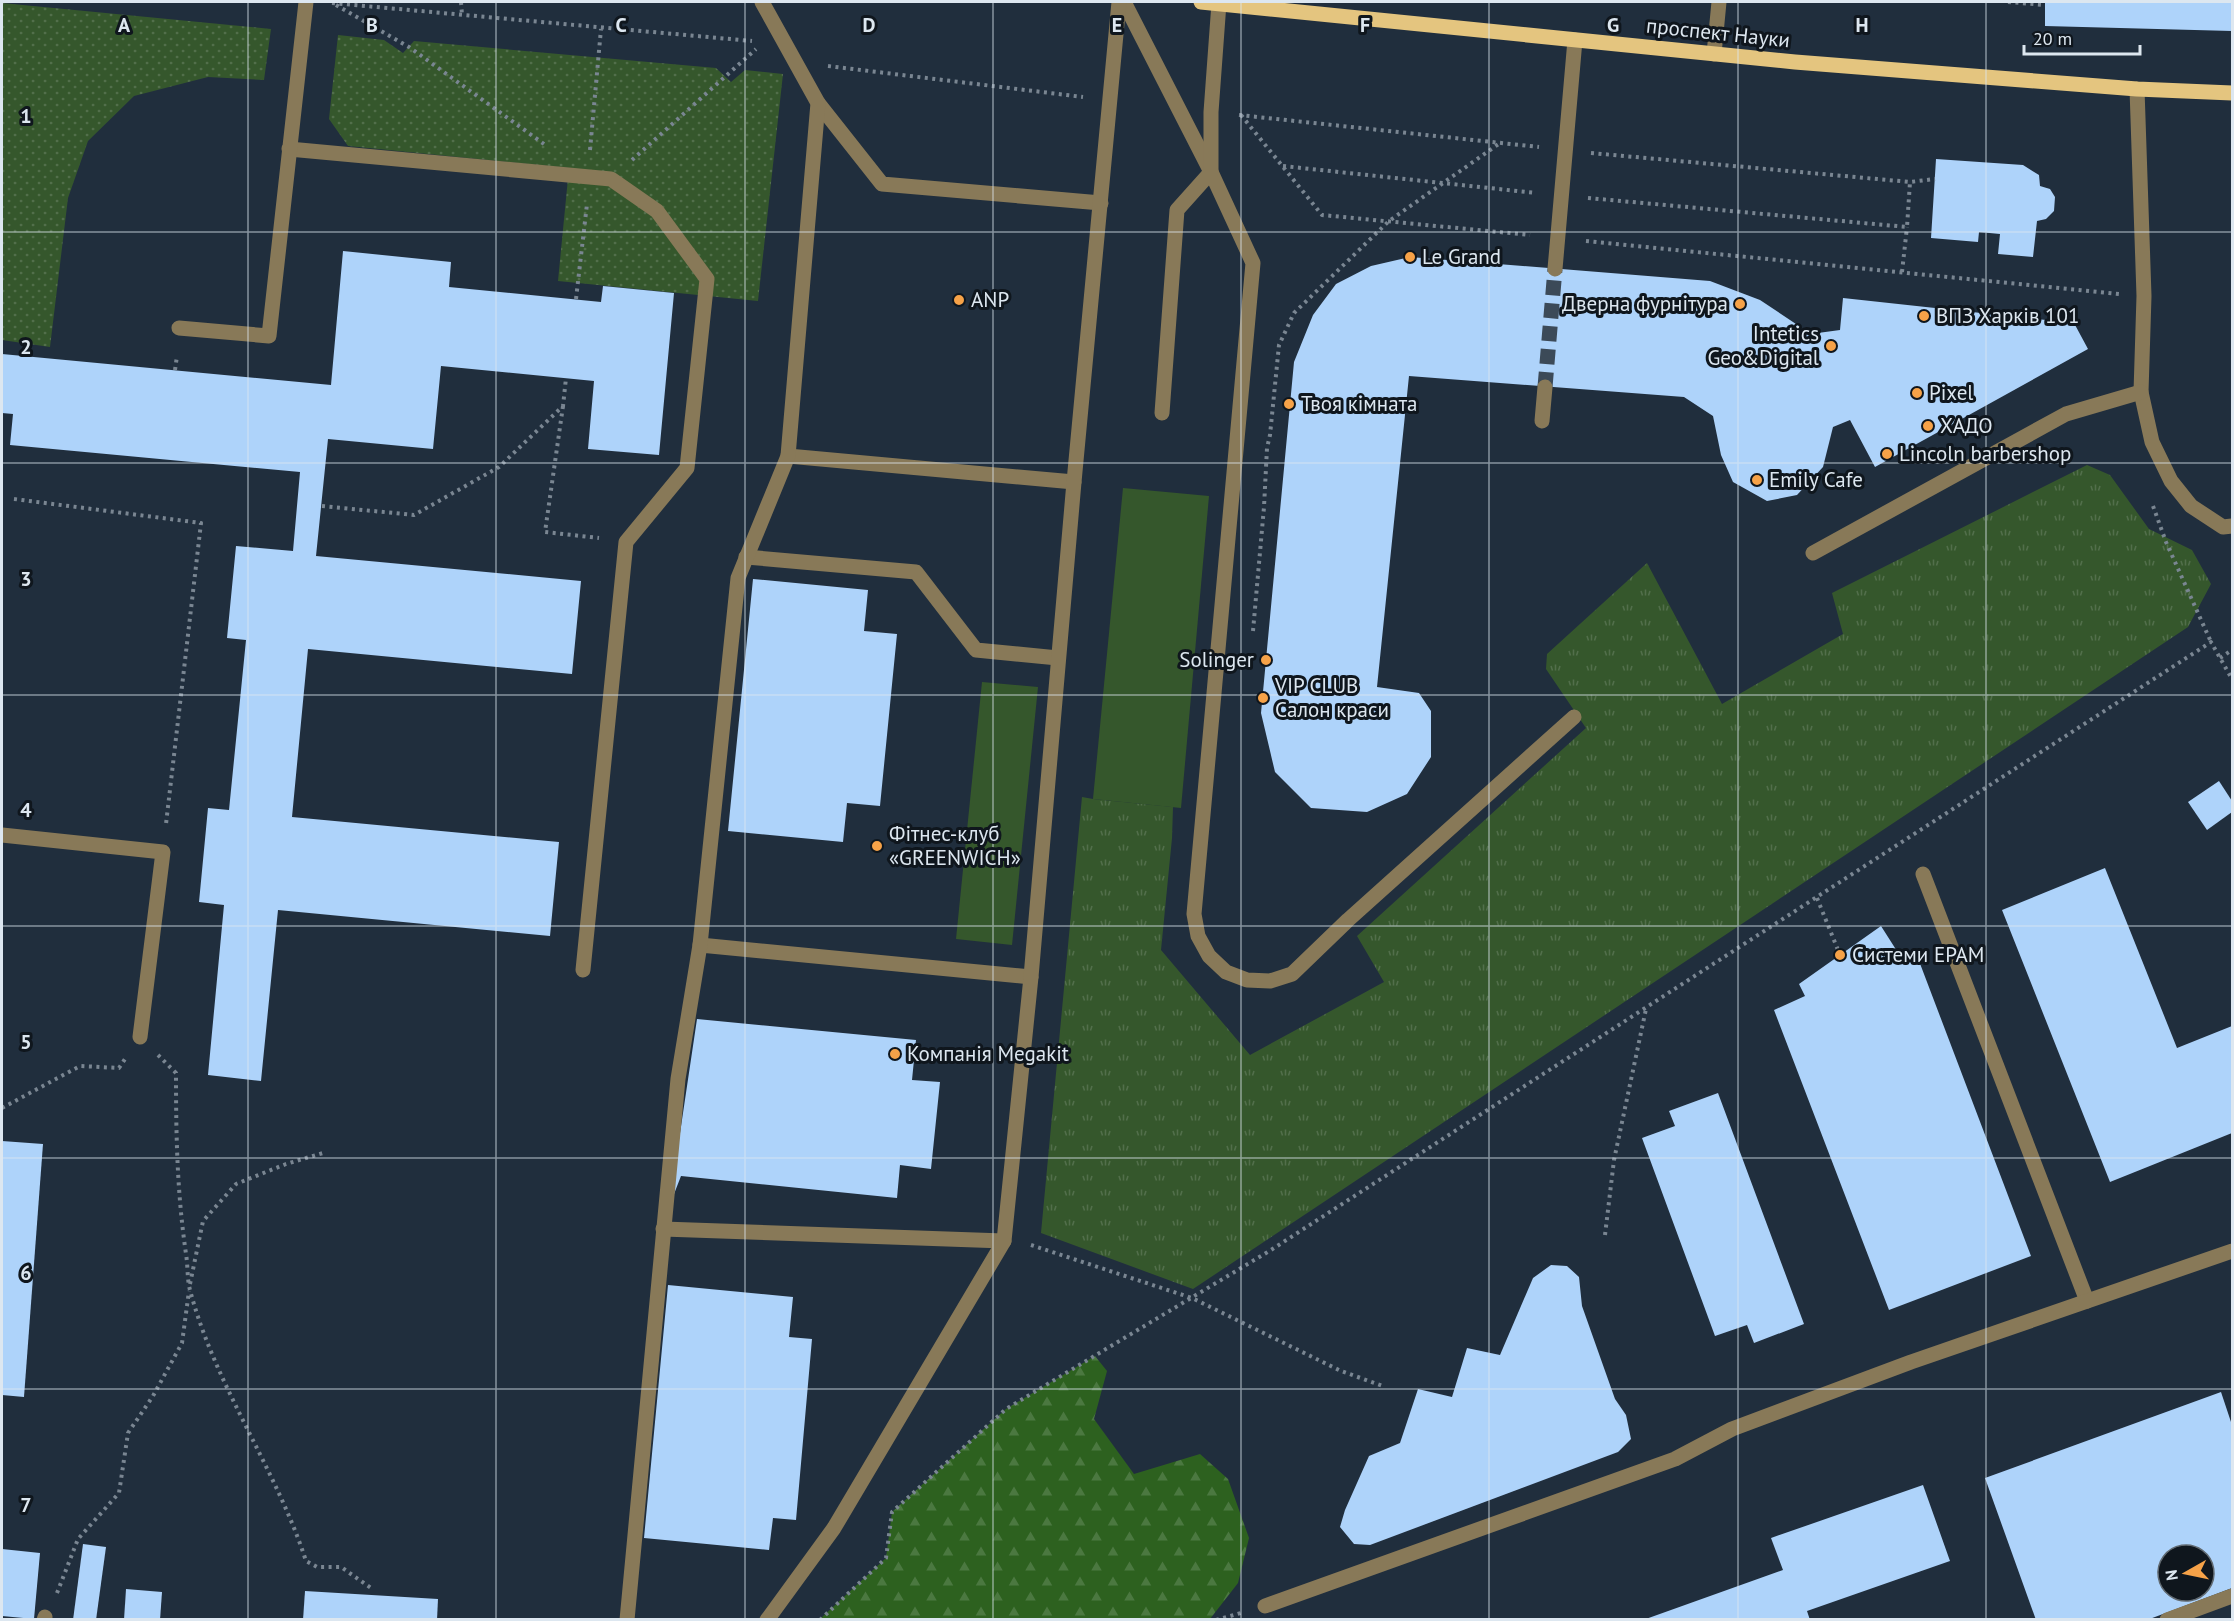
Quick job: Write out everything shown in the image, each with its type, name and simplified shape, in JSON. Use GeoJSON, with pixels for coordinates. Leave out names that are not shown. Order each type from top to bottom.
{"type":"FeatureCollection","features":[{"type":"Feature","properties":{"kind":"main road","name":"проспект Науки"},"geometry":{"type":"LineString","coordinates":[[1201,2],[1900,71],[2137,89],[2232,93]]}},
{"type":"Feature","properties":{"kind":"street"},"geometry":{"type":"LineString","coordinates":[[179,328],[269,336],[306,2]]}},
{"type":"Feature","properties":{"kind":"street"},"geometry":{"type":"LineString","coordinates":[[762,2],[818,103],[882,184],[1101,203]]}},
{"type":"Feature","properties":{"kind":"street"},"geometry":{"type":"LineString","coordinates":[[767,1620],[834,1528],[1004,1241],[1031,977],[1119,2]]}},
{"type":"Feature","properties":{"kind":"street"},"geometry":{"type":"LineString","coordinates":[[1124,2],[1211,172],[1253,263],[1194,914],[1198,936],[1209,956],[1226,972],[1247,980],[1270,981],[1292,974],[1348,920],[1574,717]]}},
{"type":"Feature","properties":{"kind":"street"},"geometry":{"type":"LineString","coordinates":[[1714,54],[1719,2]]}},
{"type":"Feature","properties":{"kind":"street"},"geometry":{"type":"LineString","coordinates":[[1162,413],[1177,210],[1211,172],[1211,112],[1219,3]]}},
{"type":"Feature","properties":{"kind":"street"},"geometry":{"type":"LineString","coordinates":[[1555,269],[1575,40]]}},
{"type":"Feature","properties":{"kind":"street"},"geometry":{"type":"LineString","coordinates":[[2137,89],[2144,296],[2141,392],[2152,442],[2171,481],[2191,506],[2223,527],[2232,526]]}},
{"type":"Feature","properties":{"kind":"street"},"geometry":{"type":"LineString","coordinates":[[627,1620],[678,1079],[700,945],[738,578],[788,456],[818,103]]}},
{"type":"Feature","properties":{"kind":"street"},"geometry":{"type":"LineString","coordinates":[[289,149],[611,179],[657,211],[707,279],[687,468],[626,542],[583,970]]}},
{"type":"Feature","properties":{"kind":"street"},"geometry":{"type":"LineString","coordinates":[[1542,421],[1545,387]]}},
{"type":"Feature","properties":{"kind":"street"},"geometry":{"type":"LineString","coordinates":[[1813,553],[2066,414],[2141,392]]}},
{"type":"Feature","properties":{"kind":"street"},"geometry":{"type":"LineString","coordinates":[[788,456],[1074,482]]}},
{"type":"Feature","properties":{"kind":"street"},"geometry":{"type":"LineString","coordinates":[[746,557],[916,572],[976,650],[1058,658]]}},
{"type":"Feature","properties":{"kind":"street"},"geometry":{"type":"LineString","coordinates":[[2,835],[163,852],[140,1037]]}},
{"type":"Feature","properties":{"kind":"street"},"geometry":{"type":"LineString","coordinates":[[1923,874],[2086,1301]]}},
{"type":"Feature","properties":{"kind":"street"},"geometry":{"type":"LineString","coordinates":[[700,945],[1031,977]]}},
{"type":"Feature","properties":{"kind":"street"},"geometry":{"type":"LineString","coordinates":[[663,1229],[1004,1241]]}},
{"type":"Feature","properties":{"kind":"street"},"geometry":{"type":"LineString","coordinates":[[1265,1606],[1675,1460],[1732,1429],[1911,1362],[2232,1251]]}},
{"type":"Feature","properties":{"kind":"street"},"geometry":{"type":"LineString","coordinates":[[2167,1620],[2232,1596]]}},
{"type":"Feature","properties":{"kind":"path"},"geometry":{"type":"LineString","coordinates":[[326,2],[753,41]]}},
{"type":"Feature","properties":{"kind":"path"},"geometry":{"type":"LineString","coordinates":[[461,2],[462,15]]}},
{"type":"Feature","properties":{"kind":"path"},"geometry":{"type":"LineString","coordinates":[[2008,2],[2045,5]]}},
{"type":"Feature","properties":{"kind":"path"},"geometry":{"type":"LineString","coordinates":[[333,3],[409,47],[550,148]]}},
{"type":"Feature","properties":{"kind":"path"},"geometry":{"type":"LineString","coordinates":[[588,176],[601,28]]}},
{"type":"Feature","properties":{"kind":"path"},"geometry":{"type":"LineString","coordinates":[[726,77],[765,42],[795,62],[1111,100]]}},
{"type":"Feature","properties":{"kind":"path"},"geometry":{"type":"LineString","coordinates":[[1211,112],[1566,150],[1910,182],[1935,179]]}},
{"type":"Feature","properties":{"kind":"path"},"geometry":{"type":"LineString","coordinates":[[1241,115],[1322,215],[2144,296]]}},
{"type":"Feature","properties":{"kind":"path"},"geometry":{"type":"LineString","coordinates":[[1253,631],[1266,459],[1279,345],[1294,313],[1389,221],[1500,143]]}},
{"type":"Feature","properties":{"kind":"path"},"geometry":{"type":"LineString","coordinates":[[1283,166],[1561,195],[1907,227]]}},
{"type":"Feature","properties":{"kind":"path"},"geometry":{"type":"LineString","coordinates":[[1902,272],[1910,182]]}},
{"type":"Feature","properties":{"kind":"path"},"geometry":{"type":"LineString","coordinates":[[566,378],[545,532],[626,542]]}},
{"type":"Feature","properties":{"kind":"path"},"geometry":{"type":"LineString","coordinates":[[322,506],[414,515],[499,467],[563,406]]}},
{"type":"Feature","properties":{"kind":"path"},"geometry":{"type":"LineString","coordinates":[[14,499],[201,524],[163,852]]}},
{"type":"Feature","properties":{"kind":"path"},"geometry":{"type":"LineString","coordinates":[[820,1620],[886,1558],[892,1512],[1006,1410],[1271,1250],[1647,1009],[2211,642],[2232,679]]}},
{"type":"Feature","properties":{"kind":"path"},"geometry":{"type":"LineString","coordinates":[[2220,658],[2232,650]]}},
{"type":"Feature","properties":{"kind":"path"},"geometry":{"type":"LineString","coordinates":[[1817,898],[1840,956]]}},
{"type":"Feature","properties":{"kind":"path"},"geometry":{"type":"LineString","coordinates":[[1605,1235],[1614,1160],[1647,1009]]}},
{"type":"Feature","properties":{"kind":"path"},"geometry":{"type":"LineString","coordinates":[[2,1108],[80,1066],[119,1068],[140,1037],[176,1073],[177,1179],[189,1288],[204,1331],[226,1385],[296,1531],[306,1561],[318,1567],[341,1567],[371,1588]]}},
{"type":"Feature","properties":{"kind":"path"},"geometry":{"type":"LineString","coordinates":[[44,1618],[61,1584],[78,1539],[119,1493],[129,1432],[153,1396],[182,1343],[189,1288],[203,1221],[236,1184],[286,1164],[323,1153]]}},
{"type":"Feature","properties":{"kind":"path"},"geometry":{"type":"LineString","coordinates":[[1004,1241],[1040,1247],[1191,1298],[1341,1371],[1383,1386]]}},
{"type":"Feature","properties":{"kind":"green space"},"geometry":{"type":"Polygon","coordinates":[[[2,3],[271,29],[264,80],[208,77],[134,96],[88,141],[68,198],[50,347],[2,340],[2,3]]]}},
{"type":"Feature","properties":{"kind":"green space"},"geometry":{"type":"Polygon","coordinates":[[[338,35],[384,40],[403,53],[414,41],[716,68],[731,82],[745,70],[783,74],[758,301],[558,281],[569,168],[348,146],[329,119],[338,35]]]}},
{"type":"Feature","properties":{"kind":"green space"},"geometry":{"type":"Polygon","coordinates":[[[2087,465],[2110,475],[2149,529],[2192,550],[2211,584],[2188,627],[1193,1289],[1041,1233],[1082,797],[1173,807],[1161,950],[1250,1055],[1384,982],[1357,936],[1586,728],[1546,669],[1547,654],[1647,563],[1722,704],[1843,634],[1832,593],[2087,465]]]}},
{"type":"Feature","properties":{"kind":"green space"},"geometry":{"type":"Polygon","coordinates":[[[1123,488],[1209,496],[1181,808],[1093,799],[1123,488]]]}},
{"type":"Feature","properties":{"kind":"green space"},"geometry":{"type":"Polygon","coordinates":[[[982,682],[1038,687],[1012,945],[956,939],[982,682]]]}},
{"type":"Feature","properties":{"kind":"green space"},"geometry":{"type":"Polygon","coordinates":[[[1095,1356],[1107,1371],[1094,1419],[1134,1474],[1200,1454],[1228,1479],[1249,1538],[1238,1583],[1210,1619],[820,1619],[886,1558],[892,1512],[1006,1409],[1095,1356]]]}},
{"type":"Feature","properties":{"kind":"building"},"geometry":{"type":"Polygon","coordinates":[[[2045,2],[2232,2],[2232,31],[2045,26],[2045,2]]]}},
{"type":"Feature","properties":{"kind":"building"},"geometry":{"type":"Polygon","coordinates":[[[1936,159],[2023,165],[2039,175],[2040,186],[2050,189],[2055,197],[2054,211],[2046,219],[2037,221],[2033,257],[1998,254],[2000,234],[1979,232],[1978,242],[1931,238],[1936,159]]]}},
{"type":"Feature","properties":{"kind":"building"},"geometry":{"type":"Polygon","coordinates":[[[343,251],[451,262],[449,287],[601,302],[603,286],[674,293],[659,455],[588,449],[594,381],[441,366],[433,449],[328,439],[316,556],[581,581],[572,674],[308,649],[292,817],[559,842],[550,936],[278,910],[261,1081],[208,1075],[224,905],[199,902],[208,808],[229,810],[246,640],[227,638],[236,546],[293,551],[300,472],[10,445],[13,414],[2,413],[2,354],[331,385],[343,251]]]}},
{"type":"Feature","properties":{"kind":"building"},"geometry":{"type":"Polygon","coordinates":[[[1410,257],[1710,281],[1760,300],[1799,326],[1803,335],[1840,330],[1843,298],[2074,323],[2088,349],[1875,467],[1850,420],[1833,427],[1823,467],[1797,495],[1767,501],[1733,482],[1721,455],[1713,416],[1684,397],[1409,376],[1377,687],[1419,693],[1431,711],[1431,757],[1407,794],[1367,812],[1311,808],[1275,772],[1261,713],[1294,362],[1313,315],[1336,284],[1371,266],[1410,257]]]}},
{"type":"Feature","properties":{"kind":"building"},"geometry":{"type":"Polygon","coordinates":[[[753,579],[868,590],[864,631],[897,634],[880,806],[847,803],[843,842],[728,831],[753,579]]]}},
{"type":"Feature","properties":{"kind":"building"},"geometry":{"type":"Polygon","coordinates":[[[2219,781],[2232,801],[2232,812],[2207,830],[2188,802],[2219,781]]]}},
{"type":"Feature","properties":{"kind":"building"},"geometry":{"type":"Polygon","coordinates":[[[2105,868],[2177,1048],[2232,1026],[2232,1133],[2110,1182],[2002,910],[2105,868]]]}},
{"type":"Feature","properties":{"kind":"building"},"geometry":{"type":"Polygon","coordinates":[[[1881,926],[1902,959],[1916,953],[2031,1256],[1889,1310],[1774,1010],[1805,996],[1799,984],[1881,926]]]}},
{"type":"Feature","properties":{"kind":"building"},"geometry":{"type":"Polygon","coordinates":[[[697,1019],[916,1040],[912,1080],[940,1082],[931,1169],[900,1165],[897,1198],[681,1176],[669,1207],[697,1019]]]}},
{"type":"Feature","properties":{"kind":"building"},"geometry":{"type":"Polygon","coordinates":[[[1718,1093],[1804,1324],[1754,1343],[1747,1325],[1715,1336],[1642,1138],[1675,1126],[1669,1111],[1718,1093]]]}},
{"type":"Feature","properties":{"kind":"building"},"geometry":{"type":"Polygon","coordinates":[[[2,1141],[43,1144],[24,1397],[2,1395],[2,1141]]]}},
{"type":"Feature","properties":{"kind":"building"},"geometry":{"type":"Polygon","coordinates":[[[1551,1265],[1567,1266],[1579,1277],[1582,1306],[1615,1399],[1626,1415],[1631,1439],[1618,1452],[1370,1545],[1354,1544],[1340,1527],[1369,1456],[1400,1443],[1418,1389],[1452,1397],[1467,1348],[1500,1355],[1533,1278],[1551,1265]]]}},
{"type":"Feature","properties":{"kind":"building"},"geometry":{"type":"Polygon","coordinates":[[[668,1285],[793,1297],[789,1337],[812,1339],[796,1520],[773,1518],[769,1550],[644,1538],[668,1285]]]}},
{"type":"Feature","properties":{"kind":"building"},"geometry":{"type":"Polygon","coordinates":[[[2221,1392],[2232,1425],[2232,1588],[2216,1594],[2216,1543],[2156,1543],[2156,1603],[2192,1603],[2147,1620],[2036,1620],[1985,1478],[2221,1392]]]}},
{"type":"Feature","properties":{"kind":"building"},"geometry":{"type":"Polygon","coordinates":[[[1923,1485],[1950,1561],[1807,1611],[1810,1620],[1643,1620],[1783,1570],[1771,1538],[1923,1485]]]}},
{"type":"Feature","properties":{"kind":"building"},"geometry":{"type":"Polygon","coordinates":[[[83,1544],[106,1547],[96,1620],[73,1620],[83,1544]]]}},
{"type":"Feature","properties":{"kind":"building"},"geometry":{"type":"Polygon","coordinates":[[[2,1549],[40,1553],[34,1619],[2,1616],[2,1549]]]}},
{"type":"Feature","properties":{"kind":"building"},"geometry":{"type":"Polygon","coordinates":[[[126,1589],[162,1592],[160,1620],[124,1620],[126,1589]]]}},
{"type":"Feature","properties":{"kind":"building"},"geometry":{"type":"Polygon","coordinates":[[[305,1591],[438,1599],[437,1620],[303,1620],[305,1591]]]}},
{"type":"Feature","properties":{"kind":"tunnel"},"geometry":{"type":"LineString","coordinates":[[1545,387],[1555,269]]}},
{"type":"Feature","properties":{"kind":"place","name":"Le Grand"},"geometry":{"type":"Point","coordinates":[1410,257]}},
{"type":"Feature","properties":{"kind":"place","name":"ANP"},"geometry":{"type":"Point","coordinates":[959,300]}},
{"type":"Feature","properties":{"kind":"place","name":"Дверна фурнітура"},"geometry":{"type":"Point","coordinates":[1740,304]}},
{"type":"Feature","properties":{"kind":"place","name":"ВПЗ Харків 101"},"geometry":{"type":"Point","coordinates":[1924,316]}},
{"type":"Feature","properties":{"kind":"place","name":"Intetics Geo&Digital"},"geometry":{"type":"Point","coordinates":[1831,346]}},
{"type":"Feature","properties":{"kind":"place","name":"Pixel"},"geometry":{"type":"Point","coordinates":[1917,393]}},
{"type":"Feature","properties":{"kind":"place","name":"Твоя кімната"},"geometry":{"type":"Point","coordinates":[1289,404]}},
{"type":"Feature","properties":{"kind":"place","name":"ХАДО"},"geometry":{"type":"Point","coordinates":[1928,426]}},
{"type":"Feature","properties":{"kind":"place","name":"Lincoln barbershop"},"geometry":{"type":"Point","coordinates":[1887,454]}},
{"type":"Feature","properties":{"kind":"place","name":"Emily Cafe"},"geometry":{"type":"Point","coordinates":[1757,480]}},
{"type":"Feature","properties":{"kind":"place","name":"Solinger"},"geometry":{"type":"Point","coordinates":[1266,660]}},
{"type":"Feature","properties":{"kind":"place","name":"VIP CLUB Салон краси"},"geometry":{"type":"Point","coordinates":[1263,698]}},
{"type":"Feature","properties":{"kind":"place","name":"Фітнес-клуб «GREENWICH»"},"geometry":{"type":"Point","coordinates":[877,846]}},
{"type":"Feature","properties":{"kind":"place","name":"Системи EPAM"},"geometry":{"type":"Point","coordinates":[1840,955]}},
{"type":"Feature","properties":{"kind":"place","name":"Компанія Megakit"},"geometry":{"type":"Point","coordinates":[895,1054]}}]}
